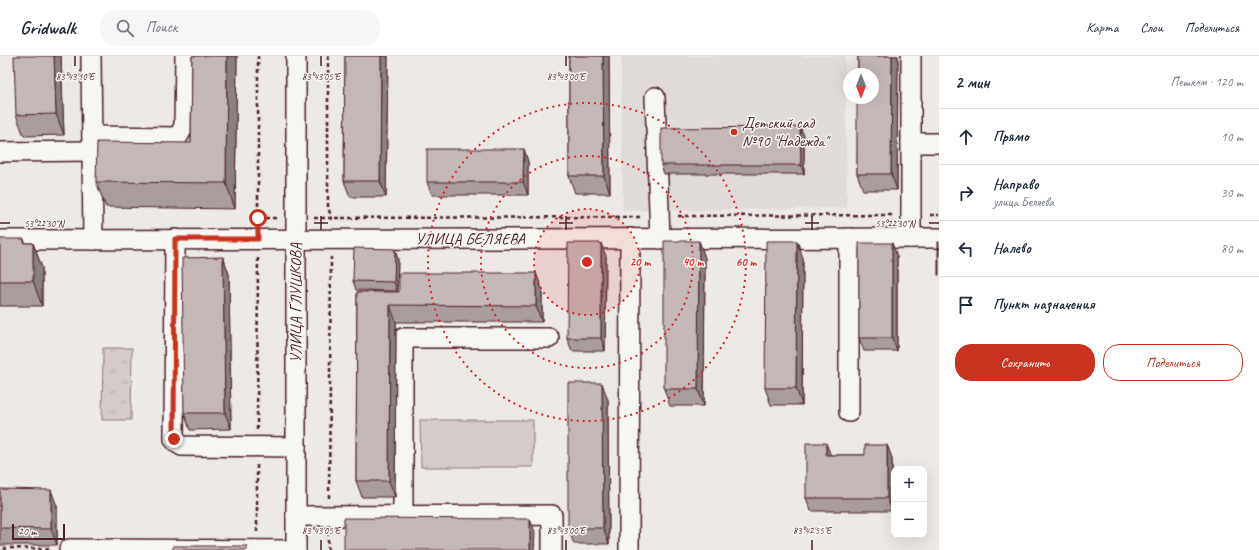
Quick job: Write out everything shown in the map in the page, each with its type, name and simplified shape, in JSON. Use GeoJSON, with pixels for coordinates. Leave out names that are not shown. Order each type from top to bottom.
{"type":"FeatureCollection","features":[{"type":"Feature","properties":{"kind":"street"},"geometry":{"type":"LineString","coordinates":[[91,56],[93,240]]}},
{"type":"Feature","properties":{"kind":"street"},"geometry":{"type":"LineString","coordinates":[[0,152],[178,137],[184,126],[185,56]]}},
{"type":"Feature","properties":{"kind":"street","name":"УЛИЦА ГЛУШКОВА"},"geometry":{"type":"LineString","coordinates":[[296,56],[296,550]]}},
{"type":"Feature","properties":{"kind":"street"},"geometry":{"type":"LineString","coordinates":[[911,56],[911,238]]}},
{"type":"Feature","properties":{"kind":"street"},"geometry":{"type":"LineString","coordinates":[[655,97],[660,239]]}},
{"type":"Feature","properties":{"kind":"street"},"geometry":{"type":"LineString","coordinates":[[911,143],[939,143]]}},
{"type":"Feature","properties":{"kind":"street"},"geometry":{"type":"LineString","coordinates":[[629,550],[630,238]]}},
{"type":"Feature","properties":{"kind":"street"},"geometry":{"type":"LineString","coordinates":[[849,238],[849,412]]}},
{"type":"Feature","properties":{"kind":"street","name":"УЛИЦА БЕЛЯЕВА"},"geometry":{"type":"LineString","coordinates":[[0,240],[939,238]]}},
{"type":"Feature","properties":{"kind":"street"},"geometry":{"type":"LineString","coordinates":[[175,239],[174,439],[176,443],[182,446],[296,447]]}},
{"type":"Feature","properties":{"kind":"street"},"geometry":{"type":"LineString","coordinates":[[403,516],[403,338],[549,338]]}},
{"type":"Feature","properties":{"kind":"street"},"geometry":{"type":"LineString","coordinates":[[296,516],[552,515],[552,550]]}},
{"type":"Feature","properties":{"kind":"street"},"geometry":{"type":"LineString","coordinates":[[69,549],[296,550]]}},
{"type":"Feature","properties":{"kind":"path"},"geometry":{"type":"LineString","coordinates":[[257,550],[258,56]]}},
{"type":"Feature","properties":{"kind":"path"},"geometry":{"type":"LineString","coordinates":[[328,56],[328,206],[332,218],[328,550]]}},
{"type":"Feature","properties":{"kind":"path"},"geometry":{"type":"LineString","coordinates":[[258,218],[939,215]]}},
{"type":"Feature","properties":{"kind":"path"},"geometry":{"type":"LineString","coordinates":[[6,550],[6,548],[69,549]]}},
{"type":"Feature","properties":{"kind":"shaded area","name":"Детский сад №90 \"Надежда\""},"geometry":{"type":"Polygon","coordinates":[[[621,56],[845,56],[845,68],[843,68],[843,104],[846,104],[847,208],[623,211],[621,56]]]}},
{"type":"Feature","properties":{"kind":"green space"},"geometry":{"type":"Polygon","coordinates":[[[103,348],[132,348],[131,420],[102,420],[103,348]]]}},
{"type":"Feature","properties":{"kind":"green space"},"geometry":{"type":"Polygon","coordinates":[[[420,420],[533,420],[533,467],[421,467],[420,420]]]}},
{"type":"Feature","properties":{"kind":"building"},"geometry":{"type":"Polygon","coordinates":[[[14,56],[54,56],[56,114],[16,115],[14,56]]]}},
{"type":"Feature","properties":{"kind":"building"},"geometry":{"type":"Polygon","coordinates":[[[192,56],[227,56],[226,183],[96,182],[97,142],[191,143],[192,56]]]}},
{"type":"Feature","properties":{"kind":"building"},"geometry":{"type":"Polygon","coordinates":[[[345,56],[381,56],[380,181],[344,181],[345,56]]]}},
{"type":"Feature","properties":{"kind":"building"},"geometry":{"type":"Polygon","coordinates":[[[569,56],[603,56],[604,176],[569,176],[569,56]]]}},
{"type":"Feature","properties":{"kind":"building"},"geometry":{"type":"Polygon","coordinates":[[[858,56],[892,56],[891,174],[857,174],[857,104],[879,104],[879,68],[858,68],[858,56]]]}},
{"type":"Feature","properties":{"kind":"building"},"geometry":{"type":"Polygon","coordinates":[[[800,127],[801,165],[661,165],[661,128],[800,127]]]}},
{"type":"Feature","properties":{"kind":"building"},"geometry":{"type":"Polygon","coordinates":[[[427,149],[524,149],[523,182],[427,182],[427,149]]]}},
{"type":"Feature","properties":{"kind":"building"},"geometry":{"type":"Polygon","coordinates":[[[0,239],[24,239],[24,243],[33,243],[33,281],[0,281],[0,239]]]}},
{"type":"Feature","properties":{"kind":"building"},"geometry":{"type":"Polygon","coordinates":[[[664,241],[699,241],[698,389],[664,389],[664,241]]]}},
{"type":"Feature","properties":{"kind":"building"},"geometry":{"type":"Polygon","coordinates":[[[766,241],[797,241],[796,388],[765,388],[766,241]]]}},
{"type":"Feature","properties":{"kind":"building"},"geometry":{"type":"Polygon","coordinates":[[[939,242],[939,275],[938,275],[939,242]]]}},
{"type":"Feature","properties":{"kind":"building"},"geometry":{"type":"Polygon","coordinates":[[[568,243],[601,243],[601,338],[567,338],[568,243]]]}},
{"type":"Feature","properties":{"kind":"building"},"geometry":{"type":"Polygon","coordinates":[[[859,243],[892,243],[892,338],[859,338],[859,243]]]}},
{"type":"Feature","properties":{"kind":"building"},"geometry":{"type":"Polygon","coordinates":[[[354,248],[395,249],[394,282],[353,281],[354,248]]]}},
{"type":"Feature","properties":{"kind":"building"},"geometry":{"type":"Polygon","coordinates":[[[223,257],[225,413],[184,413],[182,258],[223,257]]]}},
{"type":"Feature","properties":{"kind":"building"},"geometry":{"type":"Polygon","coordinates":[[[399,273],[536,273],[536,306],[390,305],[389,481],[356,481],[357,292],[399,292],[399,273]]]}},
{"type":"Feature","properties":{"kind":"building"},"geometry":{"type":"Polygon","coordinates":[[[568,383],[602,383],[603,528],[568,528],[568,383]]]}},
{"type":"Feature","properties":{"kind":"building"},"geometry":{"type":"Polygon","coordinates":[[[806,443],[826,443],[826,455],[865,455],[865,445],[887,445],[887,498],[806,498],[806,443]]]}},
{"type":"Feature","properties":{"kind":"building"},"geometry":{"type":"Polygon","coordinates":[[[0,489],[51,490],[51,529],[0,528],[0,489]]]}},
{"type":"Feature","properties":{"kind":"building"},"geometry":{"type":"Polygon","coordinates":[[[344,518],[530,519],[530,550],[344,550],[344,518]]]}},
{"type":"Feature","properties":{"kind":"building"},"geometry":{"type":"Polygon","coordinates":[[[173,546],[247,546],[247,550],[173,550],[173,546]]]}},
{"type":"Feature","properties":{"kind":"place","name":"Детский сад №90 \"Надежда\""},"geometry":{"type":"Point","coordinates":[734,132]}},
{"type":"Feature","properties":{"kind":"route"},"geometry":{"type":"LineString","coordinates":[[174,439],[175,239],[258,239],[258,218]]}}]}
